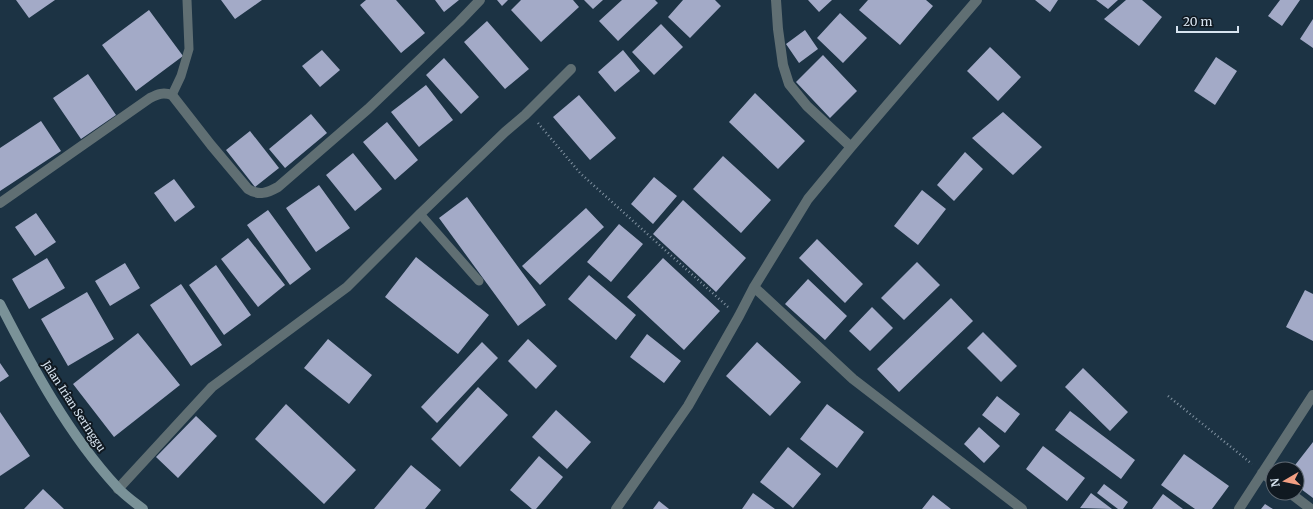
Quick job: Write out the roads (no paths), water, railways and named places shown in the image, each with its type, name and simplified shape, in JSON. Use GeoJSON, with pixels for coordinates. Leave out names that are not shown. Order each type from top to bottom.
{"type":"FeatureCollection","features":[{"type":"Feature","properties":{"kind":"street"},"geometry":{"type":"LineString","coordinates":[[0,203],[150,98],[159,94],[172,95],[248,189],[255,193],[261,194],[270,191],[278,187],[368,109],[480,0]]}},
{"type":"Feature","properties":{"kind":"street"},"geometry":{"type":"LineString","coordinates":[[776,0],[783,65],[789,84],[807,106],[850,147]]}},
{"type":"Feature","properties":{"kind":"street"},"geometry":{"type":"LineString","coordinates":[[616,509],[688,406],[754,287],[808,200],[850,147],[977,0]]}},
{"type":"Feature","properties":{"kind":"street"},"geometry":{"type":"LineString","coordinates":[[118,489],[212,387],[347,287],[420,214],[529,111],[571,69]]}},
{"type":"Feature","properties":{"kind":"street"},"geometry":{"type":"LineString","coordinates":[[754,287],[853,379],[1022,509]]}},
{"type":"Feature","properties":{"kind":"street","name":"Jalan Irian Seringgu"},"geometry":{"type":"LineString","coordinates":[[0,304],[40,379],[84,447],[118,489],[143,509]]}},
{"type":"Feature","properties":{"kind":"street"},"geometry":{"type":"LineString","coordinates":[[1239,509],[1313,395]]}},
{"type":"Feature","properties":{"kind":"street"},"geometry":{"type":"LineString","coordinates":[[1300,501],[1311,509]]}},
{"type":"Feature","properties":{"kind":"lane"},"geometry":{"type":"LineString","coordinates":[[172,95],[181,76],[189,49],[187,0]]}},
{"type":"Feature","properties":{"kind":"lane"},"geometry":{"type":"LineString","coordinates":[[420,214],[479,281]]}}]}
